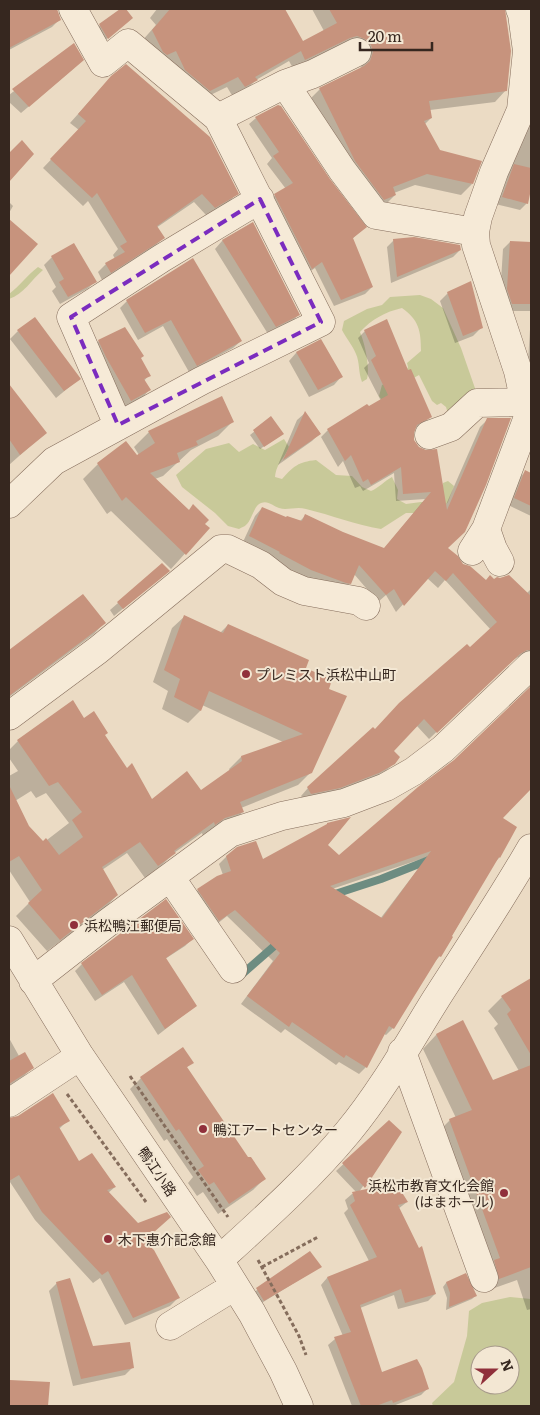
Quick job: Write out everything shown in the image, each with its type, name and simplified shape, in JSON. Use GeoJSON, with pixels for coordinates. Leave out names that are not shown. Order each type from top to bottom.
{"type":"FeatureCollection","features":[{"type":"Feature","properties":{"kind":"street"},"geometry":{"type":"LineString","coordinates":[[9,504],[54,461],[201,381],[321,322],[218,118],[128,43],[103,63],[73,9]]}},
{"type":"Feature","properties":{"kind":"street"},"geometry":{"type":"LineString","coordinates":[[500,562],[493,549],[479,540],[528,413],[518,371],[476,245],[475,232],[478,216],[494,172],[526,112],[527,52],[520,9]]}},
{"type":"Feature","properties":{"kind":"street"},"geometry":{"type":"LineString","coordinates":[[218,118],[285,84],[313,74],[357,52]]}},
{"type":"Feature","properties":{"kind":"street"},"geometry":{"type":"LineString","coordinates":[[285,84],[342,170],[376,215],[475,232]]}},
{"type":"Feature","properties":{"kind":"street"},"geometry":{"type":"LineString","coordinates":[[118,425],[70,317],[162,258],[260,199]]}},
{"type":"Feature","properties":{"kind":"street"},"geometry":{"type":"LineString","coordinates":[[430,435],[450,427],[477,403],[528,413]]}},
{"type":"Feature","properties":{"kind":"street"},"geometry":{"type":"LineString","coordinates":[[9,716],[98,650],[222,550],[228,548],[262,565],[284,582],[304,591],[359,601],[366,606]]}},
{"type":"Feature","properties":{"kind":"street"},"geometry":{"type":"LineString","coordinates":[[33,981],[230,833],[282,816],[344,803],[386,787],[414,771],[443,748],[531,665]]}},
{"type":"Feature","properties":{"kind":"street"},"geometry":{"type":"LineString","coordinates":[[219,1260],[306,1178],[349,1132],[384,1084],[402,1052],[524,876],[531,848]]}},
{"type":"Feature","properties":{"kind":"street"},"geometry":{"type":"LineString","coordinates":[[170,877],[233,969]]}},
{"type":"Feature","properties":{"kind":"street","name":"鴨江小路"},"geometry":{"type":"LineString","coordinates":[[9,940],[80,1056],[219,1260],[278,1363],[299,1406]]}},
{"type":"Feature","properties":{"kind":"street"},"geometry":{"type":"LineString","coordinates":[[402,1052],[484,1278]]}},
{"type":"Feature","properties":{"kind":"street"},"geometry":{"type":"LineString","coordinates":[[9,1102],[80,1056]]}},
{"type":"Feature","properties":{"kind":"street"},"geometry":{"type":"LineString","coordinates":[[170,1326],[235,1286]]}},
{"type":"Feature","properties":{"kind":"path"},"geometry":{"type":"LineString","coordinates":[[130,1076],[230,1220]]}},
{"type":"Feature","properties":{"kind":"path"},"geometry":{"type":"LineString","coordinates":[[63,1090],[146,1202]]}},
{"type":"Feature","properties":{"kind":"path"},"geometry":{"type":"LineString","coordinates":[[262,1267],[318,1237]]}},
{"type":"Feature","properties":{"kind":"path"},"geometry":{"type":"LineString","coordinates":[[258,1258],[299,1336],[309,1362]]}},
{"type":"Feature","properties":{"kind":"highlighted area"},"geometry":{"type":"Polygon","coordinates":[[[260,199],[321,322],[118,425],[71,317],[260,199]]]}},
{"type":"Feature","properties":{"kind":"green space"},"geometry":{"type":"Polygon","coordinates":[[[38,267],[43,270],[23,290],[9,299],[9,294],[38,267]]]}},
{"type":"Feature","properties":{"kind":"green space"},"geometry":{"type":"Polygon","coordinates":[[[420,295],[431,299],[443,308],[461,348],[477,394],[449,417],[446,407],[441,403],[437,405],[432,401],[419,375],[410,380],[386,406],[379,396],[382,385],[405,373],[408,367],[407,363],[421,351],[418,326],[408,312],[402,308],[390,312],[374,320],[360,332],[368,368],[367,379],[362,382],[356,354],[342,330],[344,321],[367,309],[382,305],[390,297],[420,295]]]}},
{"type":"Feature","properties":{"kind":"green space"},"geometry":{"type":"Polygon","coordinates":[[[284,439],[289,447],[275,477],[282,479],[297,465],[316,460],[336,475],[352,476],[362,487],[371,491],[392,477],[398,490],[397,499],[406,504],[432,502],[442,491],[443,483],[448,481],[454,486],[448,502],[442,510],[432,513],[406,513],[381,529],[302,508],[282,509],[264,502],[259,504],[248,523],[239,529],[228,526],[215,513],[182,487],[176,475],[206,449],[229,443],[239,452],[253,444],[265,450],[284,439]]]}},
{"type":"Feature","properties":{"kind":"green space"},"geometry":{"type":"Polygon","coordinates":[[[510,1297],[531,1299],[531,1406],[433,1406],[432,1403],[454,1382],[467,1336],[469,1311],[482,1303],[510,1297]]]}},
{"type":"Feature","properties":{"kind":"building"},"geometry":{"type":"Polygon","coordinates":[[[9,9],[57,9],[61,20],[9,48],[9,9]]]}},
{"type":"Feature","properties":{"kind":"building"},"geometry":{"type":"Polygon","coordinates":[[[120,9],[126,9],[133,18],[108,39],[99,24],[120,9]]]}},
{"type":"Feature","properties":{"kind":"building"},"geometry":{"type":"Polygon","coordinates":[[[170,9],[285,9],[303,41],[337,23],[329,9],[505,9],[511,51],[507,91],[429,101],[432,118],[424,121],[440,150],[482,161],[473,184],[427,174],[393,187],[396,195],[384,200],[355,161],[319,88],[364,66],[370,61],[373,52],[371,45],[365,39],[357,36],[350,38],[305,60],[301,51],[255,77],[258,80],[245,87],[238,77],[210,91],[185,70],[176,51],[167,55],[163,52],[152,30],[170,9]]]}},
{"type":"Feature","properties":{"kind":"building"},"geometry":{"type":"Polygon","coordinates":[[[74,43],[84,60],[29,107],[12,89],[74,43]]]}},
{"type":"Feature","properties":{"kind":"building"},"geometry":{"type":"Polygon","coordinates":[[[126,64],[210,137],[239,194],[215,208],[202,194],[157,226],[165,238],[111,273],[105,263],[125,252],[120,246],[127,242],[97,193],[92,198],[50,159],[86,121],[78,114],[111,76],[126,64]]]}},
{"type":"Feature","properties":{"kind":"building"},"geometry":{"type":"Polygon","coordinates":[[[278,105],[281,106],[330,179],[367,227],[353,238],[373,287],[341,300],[322,262],[312,269],[274,194],[293,183],[273,156],[279,152],[255,117],[278,105]]]}},
{"type":"Feature","properties":{"kind":"building"},"geometry":{"type":"Polygon","coordinates":[[[22,140],[34,154],[9,182],[9,153],[22,140]]]}},
{"type":"Feature","properties":{"kind":"building"},"geometry":{"type":"Polygon","coordinates":[[[514,164],[531,168],[531,189],[528,204],[502,197],[514,164]]]}},
{"type":"Feature","properties":{"kind":"building"},"geometry":{"type":"Polygon","coordinates":[[[9,219],[38,244],[9,276],[9,219]]]}},
{"type":"Feature","properties":{"kind":"building"},"geometry":{"type":"Polygon","coordinates":[[[253,222],[300,315],[276,327],[222,240],[253,222]]]}},
{"type":"Feature","properties":{"kind":"building"},"geometry":{"type":"Polygon","coordinates":[[[414,237],[460,245],[461,250],[397,277],[393,239],[414,237]]]}},
{"type":"Feature","properties":{"kind":"building"},"geometry":{"type":"Polygon","coordinates":[[[510,241],[531,242],[531,304],[512,304],[507,289],[510,241]]]}},
{"type":"Feature","properties":{"kind":"building"},"geometry":{"type":"Polygon","coordinates":[[[74,243],[97,282],[68,297],[59,282],[64,279],[51,256],[74,243]]]}},
{"type":"Feature","properties":{"kind":"building"},"geometry":{"type":"Polygon","coordinates":[[[193,258],[242,341],[197,366],[171,320],[145,333],[126,300],[193,258]]]}},
{"type":"Feature","properties":{"kind":"building"},"geometry":{"type":"Polygon","coordinates":[[[471,281],[483,328],[463,336],[447,292],[471,281]]]}},
{"type":"Feature","properties":{"kind":"building"},"geometry":{"type":"Polygon","coordinates":[[[35,317],[81,379],[64,391],[17,330],[35,317]]]}},
{"type":"Feature","properties":{"kind":"building"},"geometry":{"type":"Polygon","coordinates":[[[387,319],[408,370],[411,369],[432,417],[417,425],[414,440],[419,447],[426,450],[437,449],[447,510],[487,418],[511,418],[486,485],[465,532],[448,548],[458,556],[463,564],[470,566],[486,580],[490,575],[494,579],[509,575],[531,596],[531,650],[520,654],[437,733],[424,719],[394,751],[400,757],[395,764],[379,773],[340,788],[311,794],[307,787],[373,727],[375,729],[399,703],[467,644],[470,647],[497,622],[453,573],[446,581],[435,571],[404,606],[394,589],[386,595],[359,565],[351,584],[346,583],[311,570],[249,536],[262,507],[286,517],[302,521],[305,514],[343,532],[384,548],[431,492],[403,494],[401,467],[371,485],[368,479],[363,482],[351,455],[345,461],[327,429],[367,404],[369,406],[388,395],[371,360],[376,356],[364,330],[387,319]]]}},
{"type":"Feature","properties":{"kind":"building"},"geometry":{"type":"Polygon","coordinates":[[[125,327],[144,356],[141,358],[151,376],[144,379],[151,390],[131,401],[98,340],[125,327]]]}},
{"type":"Feature","properties":{"kind":"building"},"geometry":{"type":"Polygon","coordinates":[[[321,339],[343,377],[318,390],[296,352],[321,339]]]}},
{"type":"Feature","properties":{"kind":"building"},"geometry":{"type":"Polygon","coordinates":[[[9,384],[47,433],[20,455],[9,439],[9,384]]]}},
{"type":"Feature","properties":{"kind":"building"},"geometry":{"type":"Polygon","coordinates":[[[222,396],[234,422],[196,441],[198,445],[177,453],[180,462],[150,473],[189,510],[193,504],[209,520],[205,524],[210,528],[186,555],[126,497],[122,501],[97,463],[126,441],[137,455],[155,443],[148,431],[222,396]]]}},
{"type":"Feature","properties":{"kind":"building"},"geometry":{"type":"Polygon","coordinates":[[[305,411],[321,434],[283,460],[305,411]]]}},
{"type":"Feature","properties":{"kind":"building"},"geometry":{"type":"Polygon","coordinates":[[[271,416],[284,434],[264,447],[253,430],[271,416]]]}},
{"type":"Feature","properties":{"kind":"building"},"geometry":{"type":"Polygon","coordinates":[[[525,470],[531,473],[531,506],[514,498],[525,470]]]}},
{"type":"Feature","properties":{"kind":"building"},"geometry":{"type":"Polygon","coordinates":[[[162,563],[170,571],[123,609],[117,602],[162,563]]]}},
{"type":"Feature","properties":{"kind":"building"},"geometry":{"type":"Polygon","coordinates":[[[83,594],[106,623],[9,696],[9,650],[83,594]]]}},
{"type":"Feature","properties":{"kind":"building"},"geometry":{"type":"Polygon","coordinates":[[[184,615],[223,633],[228,624],[309,660],[306,668],[332,680],[329,689],[347,696],[312,773],[240,802],[244,812],[225,818],[215,825],[214,822],[174,851],[176,853],[158,866],[140,842],[102,867],[118,895],[60,940],[28,903],[42,890],[19,856],[9,862],[9,785],[29,826],[43,841],[46,838],[59,855],[83,837],[72,820],[82,812],[58,782],[49,786],[17,740],[73,700],[84,718],[94,711],[108,733],[105,735],[127,768],[132,763],[152,799],[187,771],[201,790],[242,761],[241,756],[303,734],[209,691],[201,711],[174,697],[180,679],[164,670],[184,615]]]}},
{"type":"Feature","properties":{"kind":"building"},"geometry":{"type":"Polygon","coordinates":[[[531,686],[531,789],[503,818],[517,827],[441,957],[439,956],[394,1029],[389,1026],[367,1068],[346,1055],[344,1058],[292,1022],[289,1027],[247,996],[280,953],[235,910],[219,921],[197,889],[217,876],[231,871],[226,856],[237,847],[256,841],[263,859],[327,823],[351,817],[328,845],[339,855],[418,787],[454,760],[531,686]],[[431,851],[330,886],[382,918],[431,851]]]}},
{"type":"Feature","properties":{"kind":"building"},"geometry":{"type":"Polygon","coordinates":[[[166,899],[194,939],[166,958],[197,1006],[165,1029],[132,975],[102,995],[81,963],[166,899]]]}},
{"type":"Feature","properties":{"kind":"building"},"geometry":{"type":"Polygon","coordinates":[[[531,978],[531,1055],[507,1014],[511,1010],[501,996],[531,978]]]}},
{"type":"Feature","properties":{"kind":"building","name":"浜松市教育文化会館 (はまホール)"},"geometry":{"type":"Polygon","coordinates":[[[463,1020],[493,1080],[531,1065],[531,1267],[499,1279],[494,1260],[500,1258],[449,1119],[472,1110],[436,1034],[463,1020]]]}},
{"type":"Feature","properties":{"kind":"building"},"geometry":{"type":"Polygon","coordinates":[[[183,1047],[194,1063],[187,1067],[248,1157],[251,1157],[266,1179],[229,1204],[214,1182],[209,1185],[198,1170],[204,1166],[179,1129],[176,1131],[140,1077],[183,1047]]]}},
{"type":"Feature","properties":{"kind":"building"},"geometry":{"type":"Polygon","coordinates":[[[25,1052],[34,1068],[9,1084],[9,1061],[25,1052]]]}},
{"type":"Feature","properties":{"kind":"building"},"geometry":{"type":"Polygon","coordinates":[[[53,1093],[70,1121],[59,1127],[79,1161],[92,1153],[116,1187],[107,1190],[138,1223],[167,1212],[171,1217],[144,1241],[154,1250],[180,1298],[133,1318],[108,1271],[102,1275],[42,1212],[19,1175],[9,1181],[9,1118],[18,1116],[53,1093]]]}},
{"type":"Feature","properties":{"kind":"building"},"geometry":{"type":"Polygon","coordinates":[[[389,1120],[402,1132],[365,1188],[342,1163],[389,1120]]]}},
{"type":"Feature","properties":{"kind":"building"},"geometry":{"type":"Polygon","coordinates":[[[396,1183],[408,1202],[398,1205],[419,1248],[422,1246],[436,1294],[405,1303],[401,1289],[360,1305],[382,1372],[417,1359],[429,1389],[393,1403],[392,1400],[376,1406],[361,1406],[334,1337],[351,1332],[327,1277],[377,1257],[350,1205],[355,1201],[352,1192],[396,1183]]]}},
{"type":"Feature","properties":{"kind":"building"},"geometry":{"type":"Polygon","coordinates":[[[310,1251],[322,1267],[264,1301],[256,1288],[310,1251]]]}},
{"type":"Feature","properties":{"kind":"building"},"geometry":{"type":"Polygon","coordinates":[[[466,1273],[477,1296],[449,1307],[450,1293],[446,1282],[466,1273]]]}},
{"type":"Feature","properties":{"kind":"building"},"geometry":{"type":"Polygon","coordinates":[[[70,1278],[93,1346],[130,1342],[134,1368],[81,1379],[56,1282],[70,1278]]]}},
{"type":"Feature","properties":{"kind":"building"},"geometry":{"type":"Polygon","coordinates":[[[10,1380],[50,1382],[48,1406],[9,1406],[10,1380]]]}},
{"type":"Feature","properties":{"kind":"waterway"},"geometry":{"type":"LineString","coordinates":[[332,895],[381,879],[429,860]]}},
{"type":"Feature","properties":{"kind":"waterway"},"geometry":{"type":"LineString","coordinates":[[240,976],[280,941]]}},
{"type":"Feature","properties":{"kind":"place","name":"プレミスト浜松中山町"},"geometry":{"type":"Point","coordinates":[246,674]}},
{"type":"Feature","properties":{"kind":"place","name":"浜松鴨江郵便局"},"geometry":{"type":"Point","coordinates":[74,925]}},
{"type":"Feature","properties":{"kind":"place","name":"鴨江アートセンター"},"geometry":{"type":"Point","coordinates":[203,1129]}},
{"type":"Feature","properties":{"kind":"place","name":"浜松市教育文化会館 (はまホール)"},"geometry":{"type":"Point","coordinates":[504,1193]}},
{"type":"Feature","properties":{"kind":"place","name":"木下惠介記念館"},"geometry":{"type":"Point","coordinates":[108,1239]}}]}
